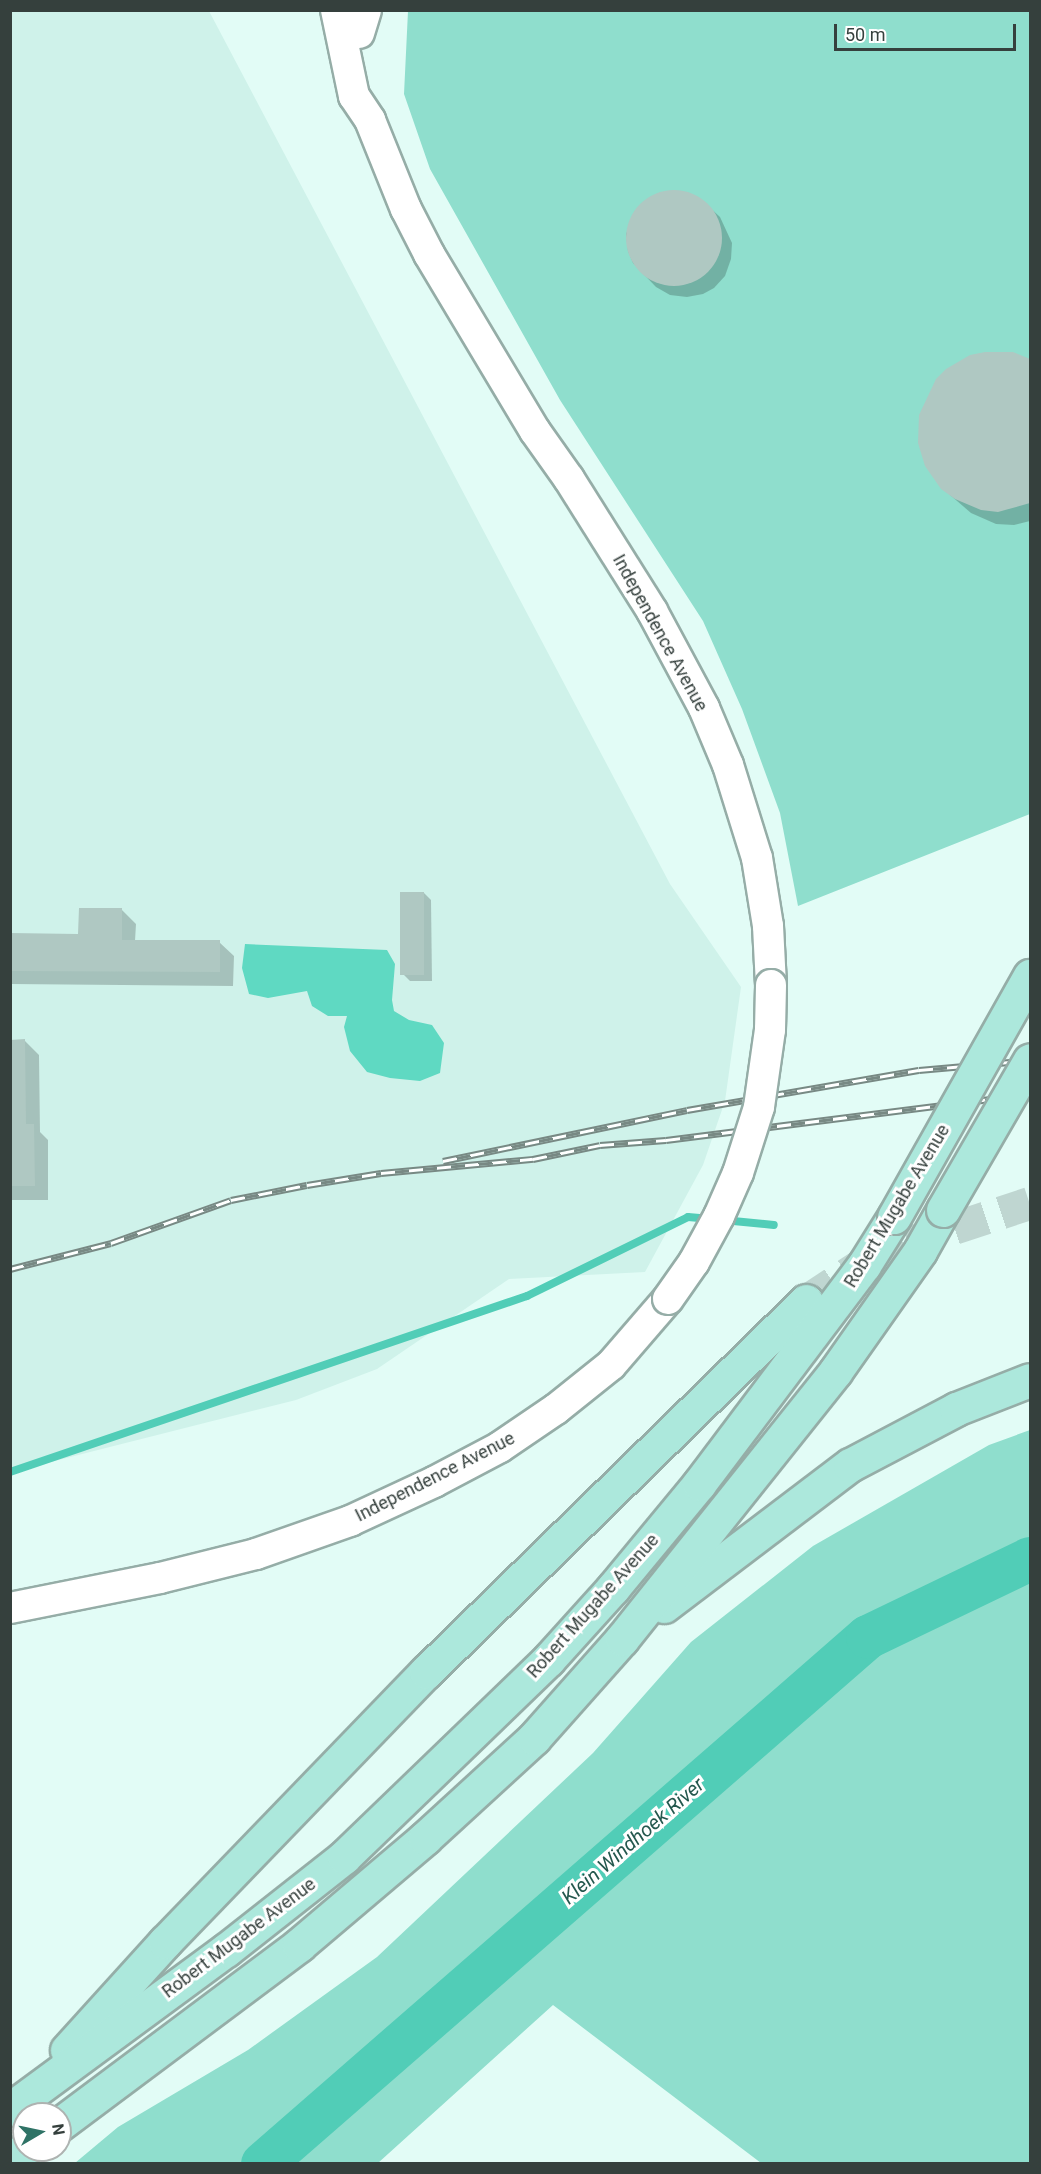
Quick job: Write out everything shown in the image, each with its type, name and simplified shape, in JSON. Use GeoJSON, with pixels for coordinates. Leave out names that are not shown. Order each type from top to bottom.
{"type":"FeatureCollection","features":[{"type":"Feature","properties":{"kind":"main road","name":"Independence Avenue"},"geometry":{"type":"LineString","coordinates":[[10,1608],[160,1578],[256,1554],[350,1521],[434,1482],[500,1447],[556,1409],[611,1365],[668,1299],[694,1262],[719,1216],[752,1129],[765,1076],[771,985],[768,926],[757,858],[728,765],[704,708],[652,611],[530,421],[429,254],[406,209],[370,120],[354,96],[336,10]]}},
{"type":"Feature","properties":{"kind":"main road","name":"Independence Avenue"},"geometry":{"type":"LineString","coordinates":[[360,18],[374,98],[370,120]]}},
{"type":"Feature","properties":{"kind":"main road","name":"Robert Mugabe Avenue"},"geometry":{"type":"LineString","coordinates":[[20,2102],[226,1950],[344,1857],[548,1660],[613,1588],[699,1484],[864,1265],[894,1217],[1030,975]]}},
{"type":"Feature","properties":{"kind":"main road","name":"Robert Mugabe Avenue"},"geometry":{"type":"LineString","coordinates":[[72,2115],[250,1984],[417,1845],[534,1738],[622,1639],[835,1372],[920,1251],[1030,1060]]}},
{"type":"Feature","properties":{"kind":"main road"},"geometry":{"type":"LineString","coordinates":[[19,2102],[165,1942],[426,1672],[806,1301]]}},
{"type":"Feature","properties":{"kind":"main road"},"geometry":{"type":"LineString","coordinates":[[622,1639],[850,1465],[956,1409],[1030,1380]]}},
{"type":"Feature","properties":{"kind":"shaded area"},"geometry":{"type":"Polygon","coordinates":[[[10,11],[209,11],[670,884],[741,987],[725,1101],[703,1165],[645,1272],[509,1279],[377,1369],[296,1400],[11,1472],[10,11]]]}},
{"type":"Feature","properties":{"kind":"green space"},"geometry":{"type":"Polygon","coordinates":[[[408,11],[1030,11],[1030,814],[798,906],[780,813],[742,709],[703,621],[560,400],[430,169],[404,94],[408,11]]]}},
{"type":"Feature","properties":{"kind":"green space"},"geometry":{"type":"Polygon","coordinates":[[[245,944],[387,950],[395,964],[392,1000],[394,1011],[409,1020],[432,1025],[444,1043],[440,1073],[420,1081],[390,1078],[367,1072],[350,1051],[344,1027],[347,1016],[328,1016],[312,1006],[307,991],[268,998],[249,994],[242,968],[245,944]]]}},
{"type":"Feature","properties":{"kind":"green space"},"geometry":{"type":"Polygon","coordinates":[[[1030,1430],[1030,2163],[761,2163],[553,2005],[378,2163],[75,2163],[118,2127],[248,2050],[377,1957],[593,1753],[691,1642],[813,1546],[989,1445],[1030,1430]]]}},
{"type":"Feature","properties":{"kind":"building"},"geometry":{"type":"Polygon","coordinates":[[[674,190],[692,193],[708,204],[719,220],[722,238],[719,256],[708,272],[692,283],[674,286],[656,283],[640,272],[629,256],[626,238],[629,220],[640,204],[656,193],[674,190]]]}},
{"type":"Feature","properties":{"kind":"building"},"geometry":{"type":"Polygon","coordinates":[[[985,352],[1013,352],[1030,359],[1030,503],[998,512],[981,510],[955,499],[941,489],[925,466],[918,443],[919,415],[936,379],[946,369],[970,355],[985,352]]]}},
{"type":"Feature","properties":{"kind":"building"},"geometry":{"type":"Polygon","coordinates":[[[400,892],[424,892],[424,975],[400,975],[400,892]]]}},
{"type":"Feature","properties":{"kind":"building"},"geometry":{"type":"Polygon","coordinates":[[[79,908],[122,908],[122,940],[220,940],[220,972],[10,971],[10,933],[78,934],[79,908]]]}},
{"type":"Feature","properties":{"kind":"building"},"geometry":{"type":"Polygon","coordinates":[[[25,1039],[26,1124],[34,1124],[35,1186],[10,1186],[10,1040],[25,1039]]]}},
{"type":"Feature","properties":{"kind":"waterway"},"geometry":{"type":"LineString","coordinates":[[10,1472],[527,1296],[688,1217],[711,1219]]}},
{"type":"Feature","properties":{"kind":"waterway"},"geometry":{"type":"LineString","coordinates":[[723,1220],[774,1225]]}},
{"type":"Feature","properties":{"kind":"waterway","name":"Klein Windhoek River"},"geometry":{"type":"LineString","coordinates":[[263,2164],[868,1637],[1030,1559]]}},
{"type":"Feature","properties":{"kind":"tunnel"},"geometry":{"type":"LineString","coordinates":[[806,1301],[873,1257],[908,1243],[1030,1203]]}},
{"type":"Feature","properties":{"kind":"railway"},"geometry":{"type":"LineString","coordinates":[[443,1161],[687,1110],[919,1070],[1030,1060]]}},
{"type":"Feature","properties":{"kind":"railway"},"geometry":{"type":"LineString","coordinates":[[10,1269],[111,1243],[231,1200],[307,1185],[381,1173],[533,1159],[600,1145],[666,1140],[1030,1094]]}}]}
